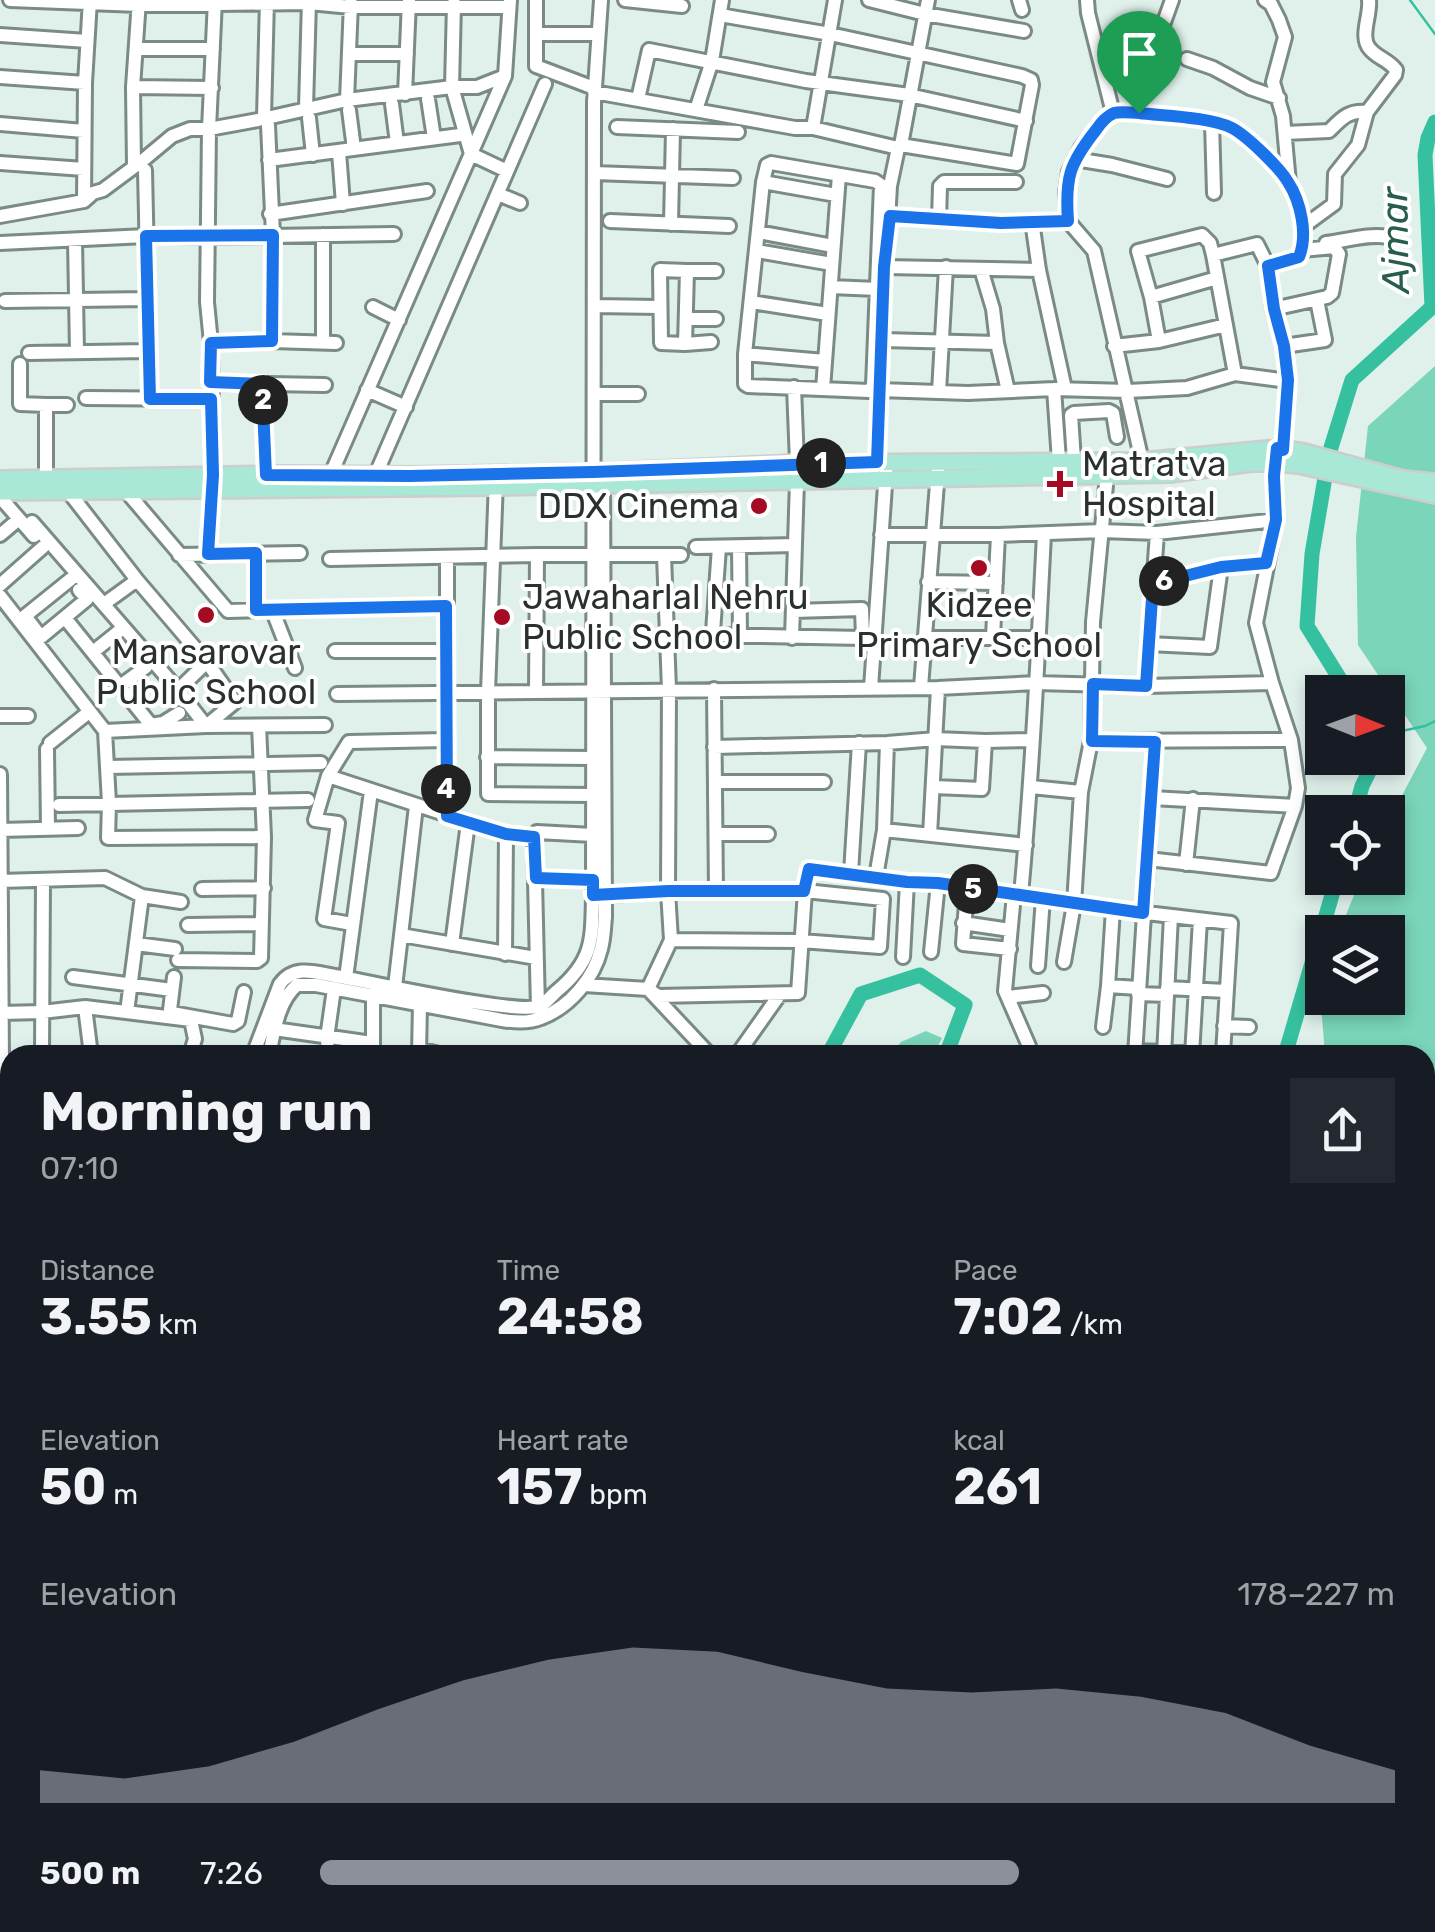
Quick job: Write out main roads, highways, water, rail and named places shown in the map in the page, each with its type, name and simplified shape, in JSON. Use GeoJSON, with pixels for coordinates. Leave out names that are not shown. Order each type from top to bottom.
{"type":"FeatureCollection","features":[{"type":"Feature","properties":{"kind":"main road"},"geometry":{"type":"LineString","coordinates":[[0,479],[212,483],[496,480],[797,463],[1170,474],[1279,454]]}},
{"type":"Feature","properties":{"kind":"main road"},"geometry":{"type":"LineString","coordinates":[[938,469],[1066,460],[1142,461],[1279,454],[1403,484],[1435,496]]}},
{"type":"Feature","properties":{"kind":"main road"},"geometry":{"type":"LineString","coordinates":[[796,481],[797,463]]}},
{"type":"Feature","properties":{"kind":"main road"},"geometry":{"type":"LineString","coordinates":[[597,474],[796,481],[883,468]]}},
{"type":"Feature","properties":{"kind":"main road"},"geometry":{"type":"LineString","coordinates":[[0,494],[126,491],[266,475],[376,474],[496,480]]}},
{"type":"Feature","properties":{"kind":"main road"},"geometry":{"type":"LineString","coordinates":[[1403,484],[1435,482]]}},
{"type":"Feature","properties":{"kind":"waterway"},"geometry":{"type":"LineString","coordinates":[[1410,0],[1435,34]]}},
{"type":"Feature","properties":{"kind":"waterway","name":"Ajmar"},"geometry":{"type":"LineString","coordinates":[[1337,675],[1307,626],[1312,554],[1329,454],[1352,380],[1432,307],[1425,155],[1435,122]]}},
{"type":"Feature","properties":{"kind":"waterway"},"geometry":{"type":"LineString","coordinates":[[1405,730],[1435,721]]}},
{"type":"Feature","properties":{"kind":"waterway","name":"Ajmar"},"geometry":{"type":"LineString","coordinates":[[1360,795],[1368,775]]}},
{"type":"Feature","properties":{"kind":"waterway","name":"Ajmar"},"geometry":{"type":"LineString","coordinates":[[1288,1045],[1332,895]]}},
{"type":"Feature","properties":{"kind":"waterway","name":"Ajmar"},"geometry":{"type":"LineString","coordinates":[[833,1045],[861,994],[920,975],[965,1005],[950,1045]]}},
{"type":"Feature","properties":{"kind":"place","name":"Matratva Hospital"},"geometry":{"type":"Point","coordinates":[1060,484]}},
{"type":"Feature","properties":{"kind":"place","name":"DDX Cinema"},"geometry":{"type":"Point","coordinates":[759,506]}},
{"type":"Feature","properties":{"kind":"place","name":"Kidzee Primary School"},"geometry":{"type":"Point","coordinates":[979,568]}},
{"type":"Feature","properties":{"kind":"place","name":"Mansarovar Public School"},"geometry":{"type":"Point","coordinates":[206,615]}},
{"type":"Feature","properties":{"kind":"place","name":"Jawaharlal Nehru Public School"},"geometry":{"type":"Point","coordinates":[502,617]}}]}
